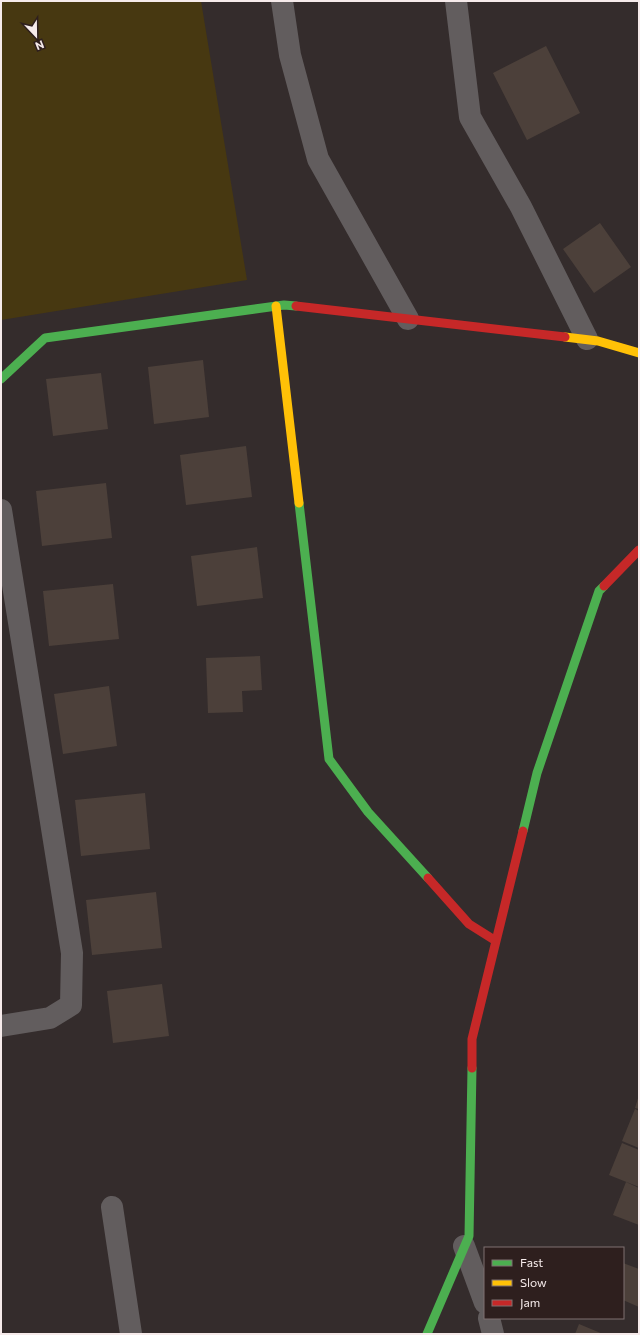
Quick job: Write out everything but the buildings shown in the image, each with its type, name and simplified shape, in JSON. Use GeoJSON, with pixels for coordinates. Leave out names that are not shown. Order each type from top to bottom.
{"type":"FeatureCollection","features":[{"type":"Feature","properties":{"kind":"street"},"geometry":{"type":"LineString","coordinates":[[282,1],[290,55],[318,159],[408,319]]}},
{"type":"Feature","properties":{"kind":"street"},"geometry":{"type":"LineString","coordinates":[[456,1],[470,117],[522,207],[587,339]]}},
{"type":"Feature","properties":{"kind":"street"},"geometry":{"type":"LineString","coordinates":[[1,379],[45,338],[284,305],[587,339],[639,353]]}},
{"type":"Feature","properties":{"kind":"street"},"geometry":{"type":"LineString","coordinates":[[276,306],[329,759],[368,812],[464,918],[470,924],[496,941]]}},
{"type":"Feature","properties":{"kind":"street"},"geometry":{"type":"LineString","coordinates":[[1,510],[72,953],[71,1005],[50,1018],[1,1026]]}},
{"type":"Feature","properties":{"kind":"street"},"geometry":{"type":"LineString","coordinates":[[427,1334],[468,1236],[472,1039],[536,774],[599,591],[639,550]]}},
{"type":"Feature","properties":{"kind":"street"},"geometry":{"type":"LineString","coordinates":[[112,1207],[130,1334]]}},
{"type":"Feature","properties":{"kind":"street"},"geometry":{"type":"LineString","coordinates":[[464,1246],[484,1300]]}},
{"type":"Feature","properties":{"kind":"street"},"geometry":{"type":"LineString","coordinates":[[489,1319],[493,1334]]}},
{"type":"Feature","properties":{"kind":"shaded area"},"geometry":{"type":"Polygon","coordinates":[[[1,1],[201,1],[247,280],[1,320],[1,1]]]}},
{"type":"Feature","properties":{"kind":"traffic: fast"},"geometry":{"type":"LineString","coordinates":[[1,379],[45,338],[284,305],[296,306]]}},
{"type":"Feature","properties":{"kind":"traffic: fast"},"geometry":{"type":"LineString","coordinates":[[299,503],[329,759],[368,812],[428,878]]}},
{"type":"Feature","properties":{"kind":"traffic: fast"},"geometry":{"type":"LineString","coordinates":[[523,831],[537,773],[599,591],[604,586]]}},
{"type":"Feature","properties":{"kind":"traffic: fast"},"geometry":{"type":"LineString","coordinates":[[427,1334],[469,1236],[472,1068]]}},
{"type":"Feature","properties":{"kind":"traffic: slow"},"geometry":{"type":"LineString","coordinates":[[276,306],[299,503]]}},
{"type":"Feature","properties":{"kind":"traffic: slow"},"geometry":{"type":"LineString","coordinates":[[565,337],[598,341],[639,353]]}},
{"type":"Feature","properties":{"kind":"traffic: jam"},"geometry":{"type":"LineString","coordinates":[[296,306],[565,337]]}},
{"type":"Feature","properties":{"kind":"traffic: jam"},"geometry":{"type":"LineString","coordinates":[[604,586],[639,550]]}},
{"type":"Feature","properties":{"kind":"traffic: jam"},"geometry":{"type":"LineString","coordinates":[[472,1068],[472,1039],[523,831]]}},
{"type":"Feature","properties":{"kind":"traffic: jam"},"geometry":{"type":"LineString","coordinates":[[428,878],[469,924],[496,941]]}}]}
